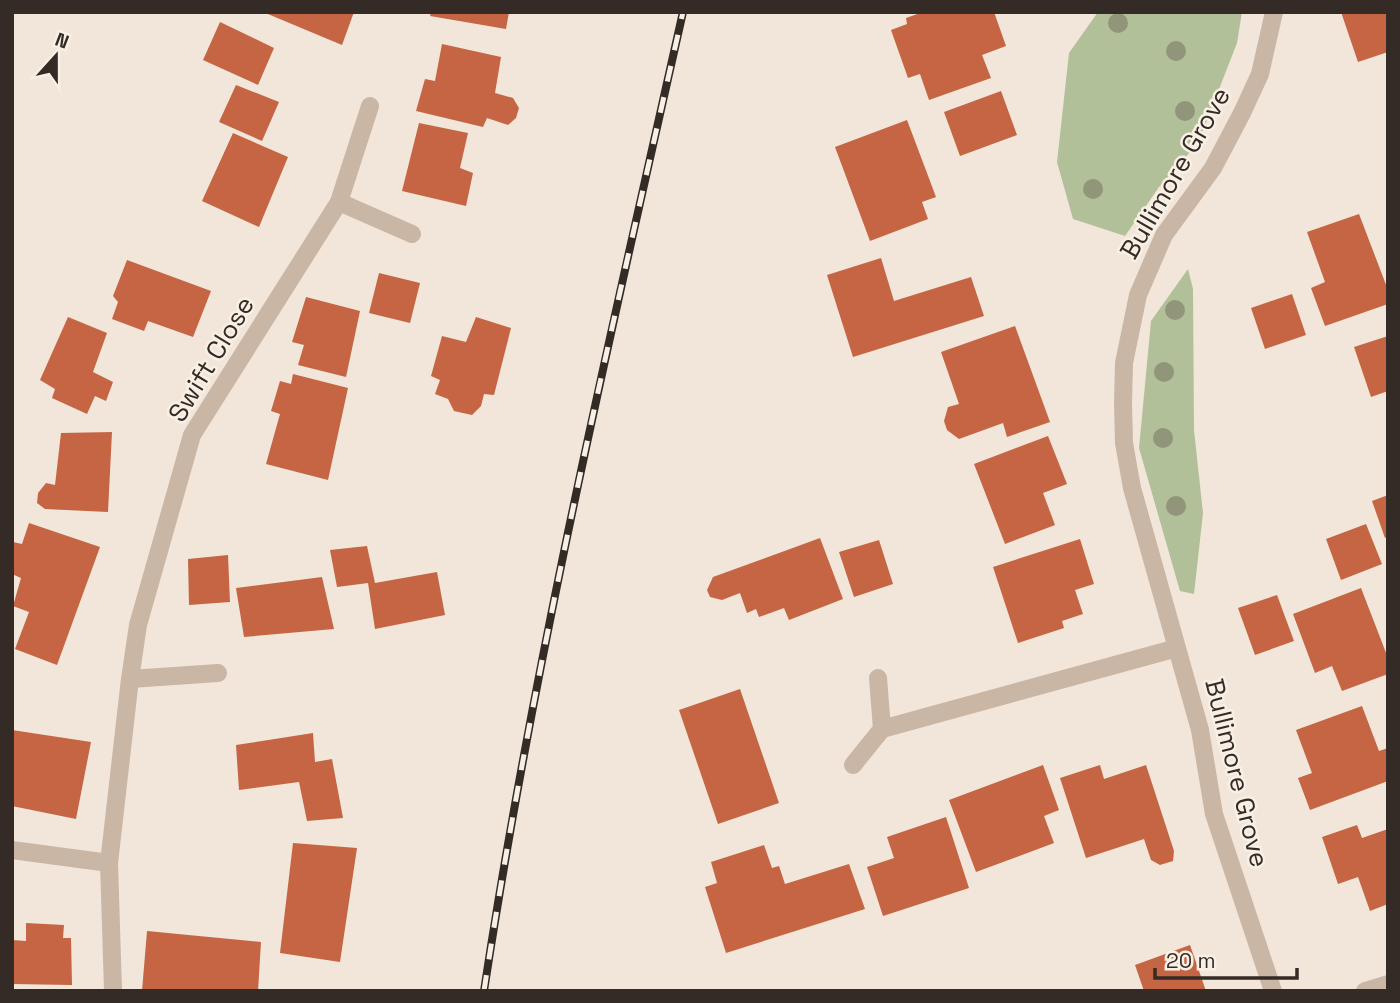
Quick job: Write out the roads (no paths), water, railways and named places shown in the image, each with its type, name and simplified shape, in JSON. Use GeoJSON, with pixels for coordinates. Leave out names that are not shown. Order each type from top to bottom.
{"type":"FeatureCollection","features":[{"type":"Feature","properties":{"kind":"street","name":"Bullimore Grove"},"geometry":{"type":"LineString","coordinates":[[1273,991],[1214,814],[1200,730],[1132,488],[1124,443],[1124,363],[1138,295],[1152,260],[1164,235],[1213,169],[1242,113],[1260,74],[1274,12]]}},
{"type":"Feature","properties":{"kind":"street","name":"Swift Close"},"geometry":{"type":"LineString","coordinates":[[113,991],[109,863],[130,679],[138,625],[192,435],[339,202],[369,106]]}},
{"type":"Feature","properties":{"kind":"street"},"geometry":{"type":"LineString","coordinates":[[339,202],[412,234]]}},
{"type":"Feature","properties":{"kind":"street"},"geometry":{"type":"LineString","coordinates":[[853,765],[882,729],[1177,648]]}},
{"type":"Feature","properties":{"kind":"street"},"geometry":{"type":"LineString","coordinates":[[130,679],[218,673]]}},
{"type":"Feature","properties":{"kind":"street"},"geometry":{"type":"LineString","coordinates":[[878,678],[882,729]]}},
{"type":"Feature","properties":{"kind":"street"},"geometry":{"type":"LineString","coordinates":[[12,850],[109,863]]}},
{"type":"Feature","properties":{"kind":"street"},"geometry":{"type":"LineString","coordinates":[[1365,991],[1388,984]]}},
{"type":"Feature","properties":{"kind":"railway"},"geometry":{"type":"LineString","coordinates":[[484,991],[550,622],[601,378],[683,12]]}}]}
